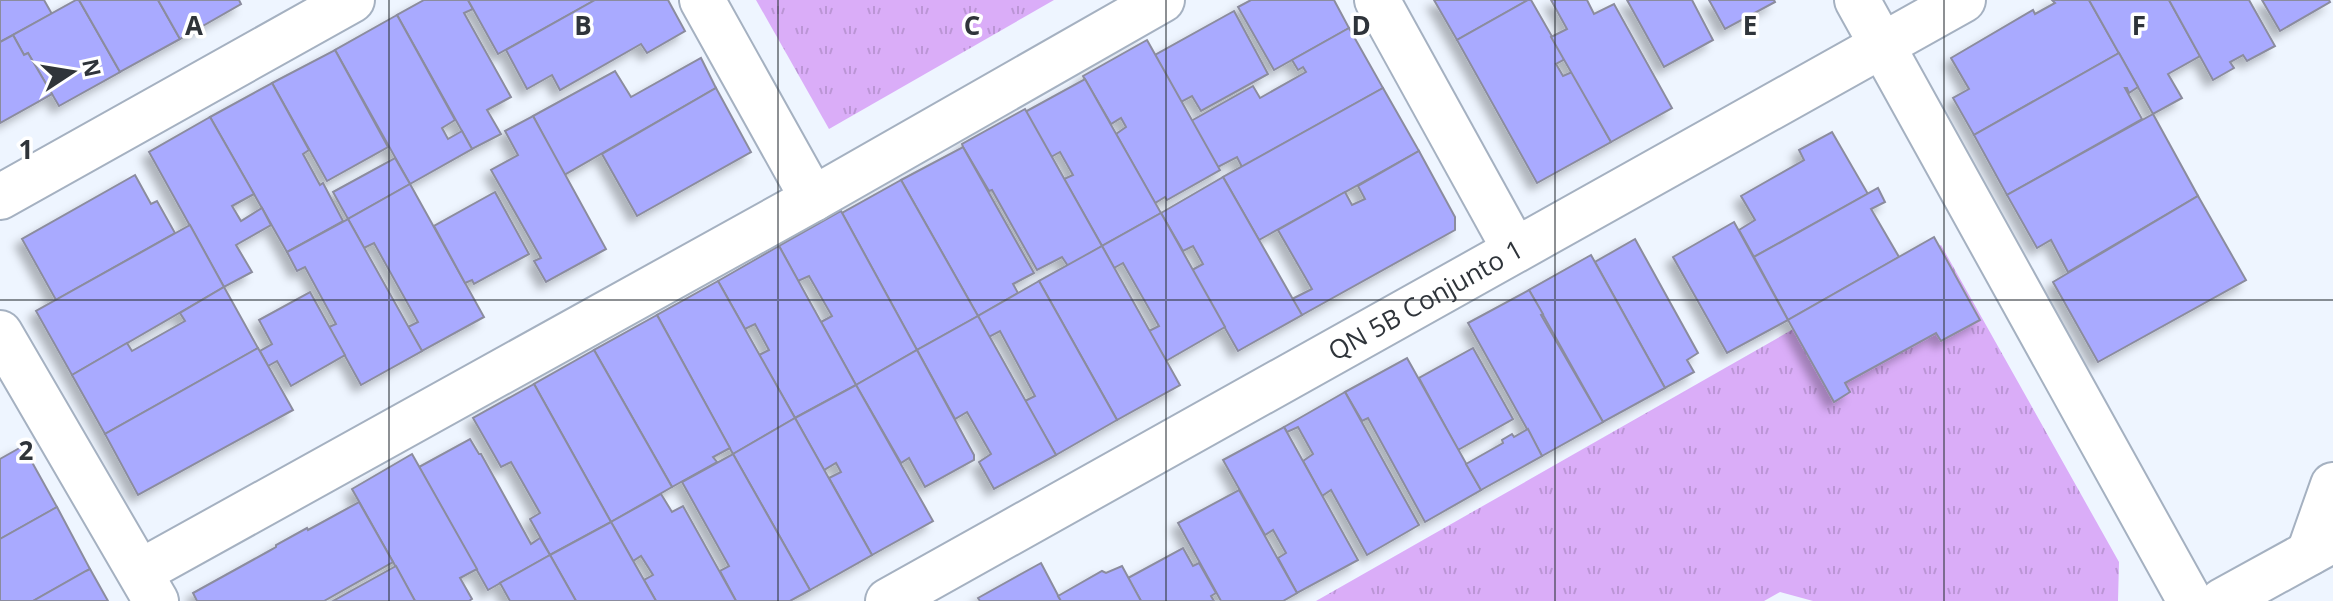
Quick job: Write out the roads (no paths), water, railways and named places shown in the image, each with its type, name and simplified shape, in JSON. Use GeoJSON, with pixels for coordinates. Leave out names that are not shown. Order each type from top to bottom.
{"type":"FeatureCollection","features":[{"type":"Feature","properties":{"kind":"street"},"geometry":{"type":"LineString","coordinates":[[0,197],[352,0]]}},
{"type":"Feature","properties":{"kind":"street"},"geometry":{"type":"LineString","coordinates":[[702,0],[813,199]]}},
{"type":"Feature","properties":{"kind":"street"},"geometry":{"type":"LineString","coordinates":[[0,333],[148,586],[1162,0]]}},
{"type":"Feature","properties":{"kind":"street"},"geometry":{"type":"LineString","coordinates":[[1377,0],[1515,250]]}},
{"type":"Feature","properties":{"kind":"street"},"geometry":{"type":"LineString","coordinates":[[1857,0],[2190,601]]}},
{"type":"Feature","properties":{"kind":"street","name":"QN 5B Conjunto 1"},"geometry":{"type":"LineString","coordinates":[[888,601],[1963,0]]}},
{"type":"Feature","properties":{"kind":"street"},"geometry":{"type":"LineString","coordinates":[[2222,601],[2321,546],[2333,485]]}}]}
